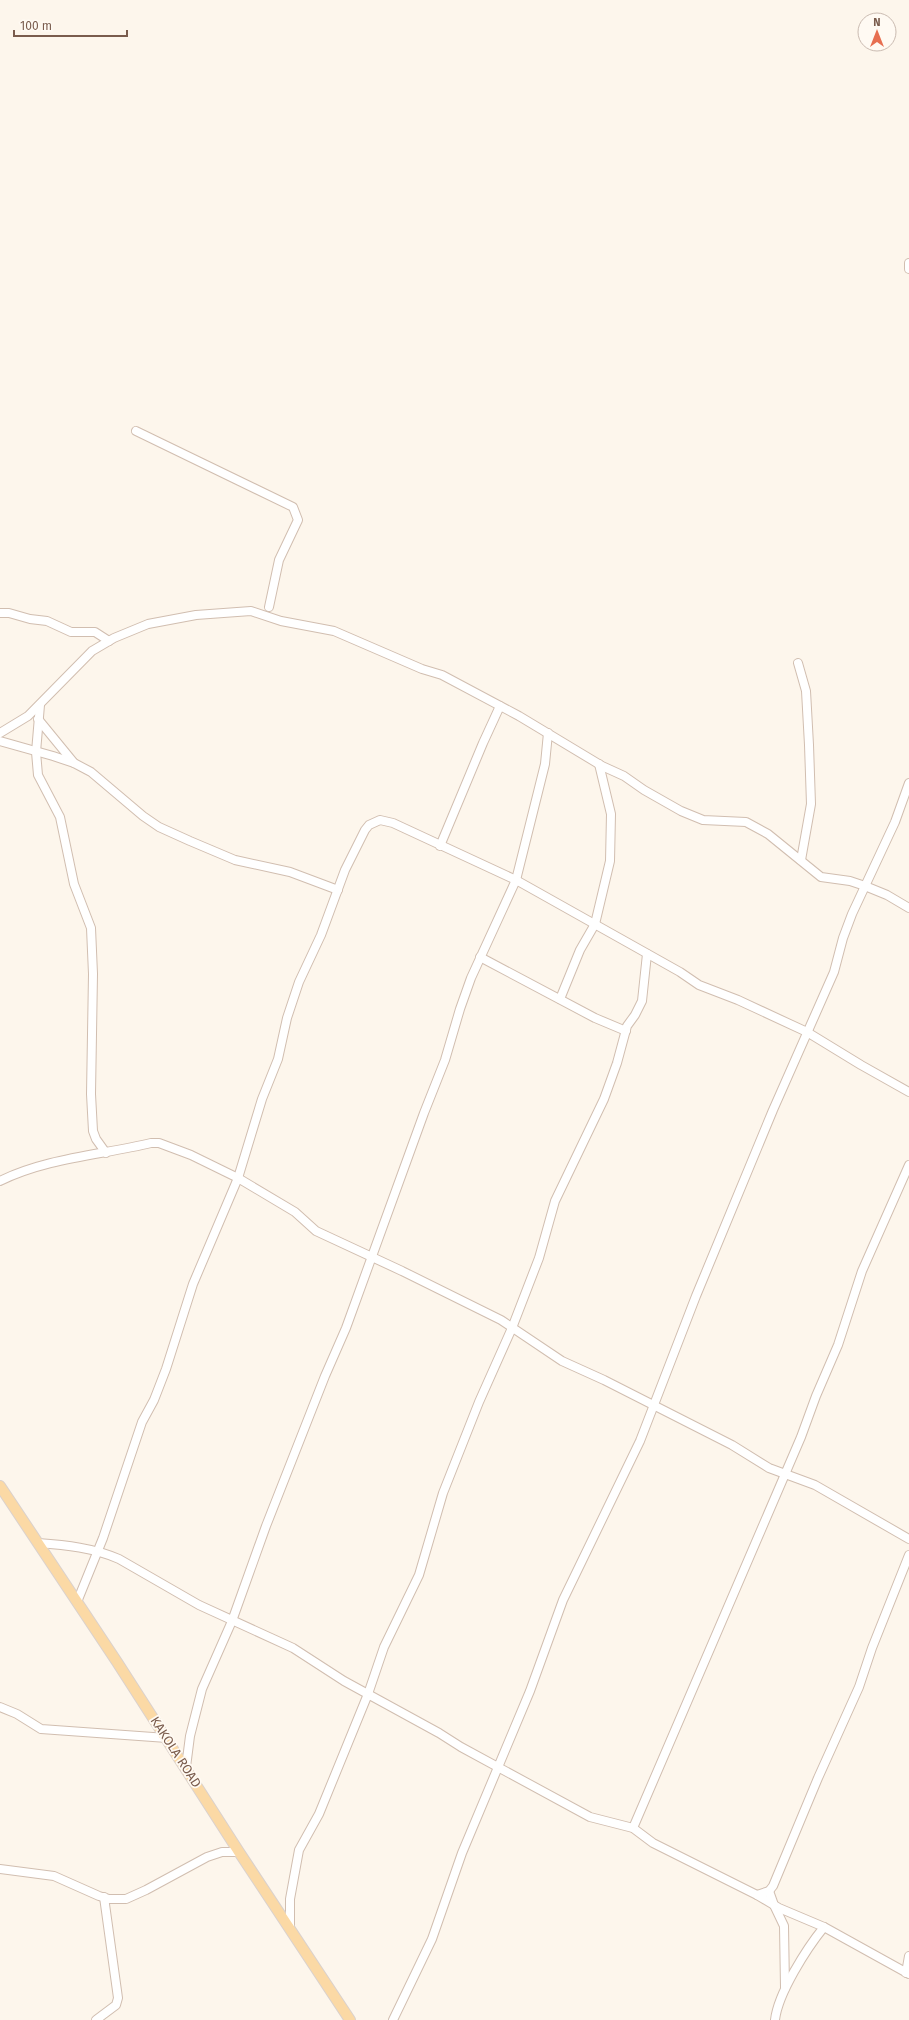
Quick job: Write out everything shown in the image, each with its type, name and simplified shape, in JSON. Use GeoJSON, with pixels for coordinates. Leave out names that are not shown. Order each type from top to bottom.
{"type":"FeatureCollection","features":[{"type":"Feature","properties":{"kind":"main road","name":"KAKOLA ROAD"},"geometry":{"type":"LineString","coordinates":[[0,1486],[167,1738],[239,1852],[290,1926],[350,2020]]}},
{"type":"Feature","properties":{"kind":"street"},"geometry":{"type":"LineString","coordinates":[[909,263],[909,269]]}},
{"type":"Feature","properties":{"kind":"street"},"geometry":{"type":"LineString","coordinates":[[136,431],[293,507],[298,520],[279,560],[269,607]]}},
{"type":"Feature","properties":{"kind":"street"},"geometry":{"type":"LineString","coordinates":[[0,732],[28,716],[92,651],[109,641],[148,624],[196,615],[251,611],[281,621],[334,631],[422,669],[442,675],[548,733],[599,764],[624,776],[644,790],[695,818],[703,820],[746,822],[768,834],[821,877],[850,881],[865,886],[887,895],[909,908]]}},
{"type":"Feature","properties":{"kind":"street"},"geometry":{"type":"LineString","coordinates":[[0,613],[9,613],[30,620],[47,621],[70,632],[95,632],[109,641]]}},
{"type":"Feature","properties":{"kind":"street"},"geometry":{"type":"LineString","coordinates":[[798,663],[806,691],[810,789],[810,813],[801,860]]}},
{"type":"Feature","properties":{"kind":"street"},"geometry":{"type":"LineString","coordinates":[[40,705],[36,752],[38,775],[60,817],[74,884],[91,928],[93,974],[91,1094],[93,1131],[96,1139],[106,1153]]}},
{"type":"Feature","properties":{"kind":"street"},"geometry":{"type":"LineString","coordinates":[[440,846],[482,743],[500,706]]}},
{"type":"Feature","properties":{"kind":"street"},"geometry":{"type":"LineString","coordinates":[[38,719],[74,763]]}},
{"type":"Feature","properties":{"kind":"street"},"geometry":{"type":"LineString","coordinates":[[186,1767],[190,1736],[202,1689],[232,1621],[266,1526],[346,1328],[424,1113],[438,1082],[460,1009],[480,957],[516,880],[545,764],[548,733]]}},
{"type":"Feature","properties":{"kind":"street"},"geometry":{"type":"LineString","coordinates":[[0,741],[74,763],[91,772],[133,809],[159,827],[235,860],[290,872],[338,890]]}},
{"type":"Feature","properties":{"kind":"street"},"geometry":{"type":"LineString","coordinates":[[560,999],[580,950],[595,924],[610,860],[611,827],[608,797],[599,764]]}},
{"type":"Feature","properties":{"kind":"street"},"geometry":{"type":"LineString","coordinates":[[393,2020],[432,1939],[462,1853],[500,1767],[563,1600],[640,1441],[653,1404],[696,1296],[807,1032],[834,972],[843,938],[895,822],[909,783]]}},
{"type":"Feature","properties":{"kind":"street"},"geometry":{"type":"LineString","coordinates":[[77,1602],[98,1552],[142,1422],[154,1400],[166,1369],[193,1284],[238,1178],[262,1099],[278,1059],[284,1039],[287,1018],[299,982],[321,935],[362,834],[373,822],[380,820],[393,822],[440,846],[516,880],[680,972],[699,985],[738,1000],[807,1032],[909,1092]]}},
{"type":"Feature","properties":{"kind":"street"},"geometry":{"type":"LineString","coordinates":[[290,1926],[290,1899],[299,1850],[319,1814],[368,1694],[384,1647],[419,1575],[437,1511],[453,1465],[512,1328],[538,1258],[555,1201],[604,1099],[617,1063],[626,1031],[642,1001],[647,954]]}},
{"type":"Feature","properties":{"kind":"street"},"geometry":{"type":"LineString","coordinates":[[480,957],[595,1018],[626,1031]]}},
{"type":"Feature","properties":{"kind":"street"},"geometry":{"type":"LineString","coordinates":[[0,1181],[15,1174],[48,1164],[155,1142],[191,1155],[238,1178],[295,1212],[316,1231],[371,1256],[501,1320],[562,1361],[653,1404],[743,1450],[769,1468],[815,1485],[909,1539]]}},
{"type":"Feature","properties":{"kind":"street"},"geometry":{"type":"LineString","coordinates":[[633,1828],[785,1475],[838,1345],[862,1271],[909,1165]]}},
{"type":"Feature","properties":{"kind":"street"},"geometry":{"type":"LineString","coordinates":[[38,1543],[67,1545],[98,1552],[119,1559],[190,1600],[232,1621],[293,1648],[344,1681],[590,1817],[633,1828],[653,1843],[774,1905],[824,1927],[908,1973],[909,1956]]}},
{"type":"Feature","properties":{"kind":"street"},"geometry":{"type":"LineString","coordinates":[[757,1895],[769,1890],[773,1886],[818,1778],[859,1687],[872,1648],[909,1555]]}},
{"type":"Feature","properties":{"kind":"street"},"geometry":{"type":"LineString","coordinates":[[0,1707],[17,1714],[40,1729],[167,1738]]}},
{"type":"Feature","properties":{"kind":"street"},"geometry":{"type":"LineString","coordinates":[[0,1869],[54,1876],[104,1897],[126,1898],[146,1890],[207,1857],[222,1852],[239,1852]]}},
{"type":"Feature","properties":{"kind":"street"},"geometry":{"type":"LineString","coordinates":[[769,1890],[784,1926],[786,1935],[785,1991]]}},
{"type":"Feature","properties":{"kind":"street"},"geometry":{"type":"LineString","coordinates":[[96,2020],[116,2005],[118,1998],[104,1897]]}},
{"type":"Feature","properties":{"kind":"street"},"geometry":{"type":"LineString","coordinates":[[775,2020],[785,1991],[807,1947],[824,1927]]}}]}
